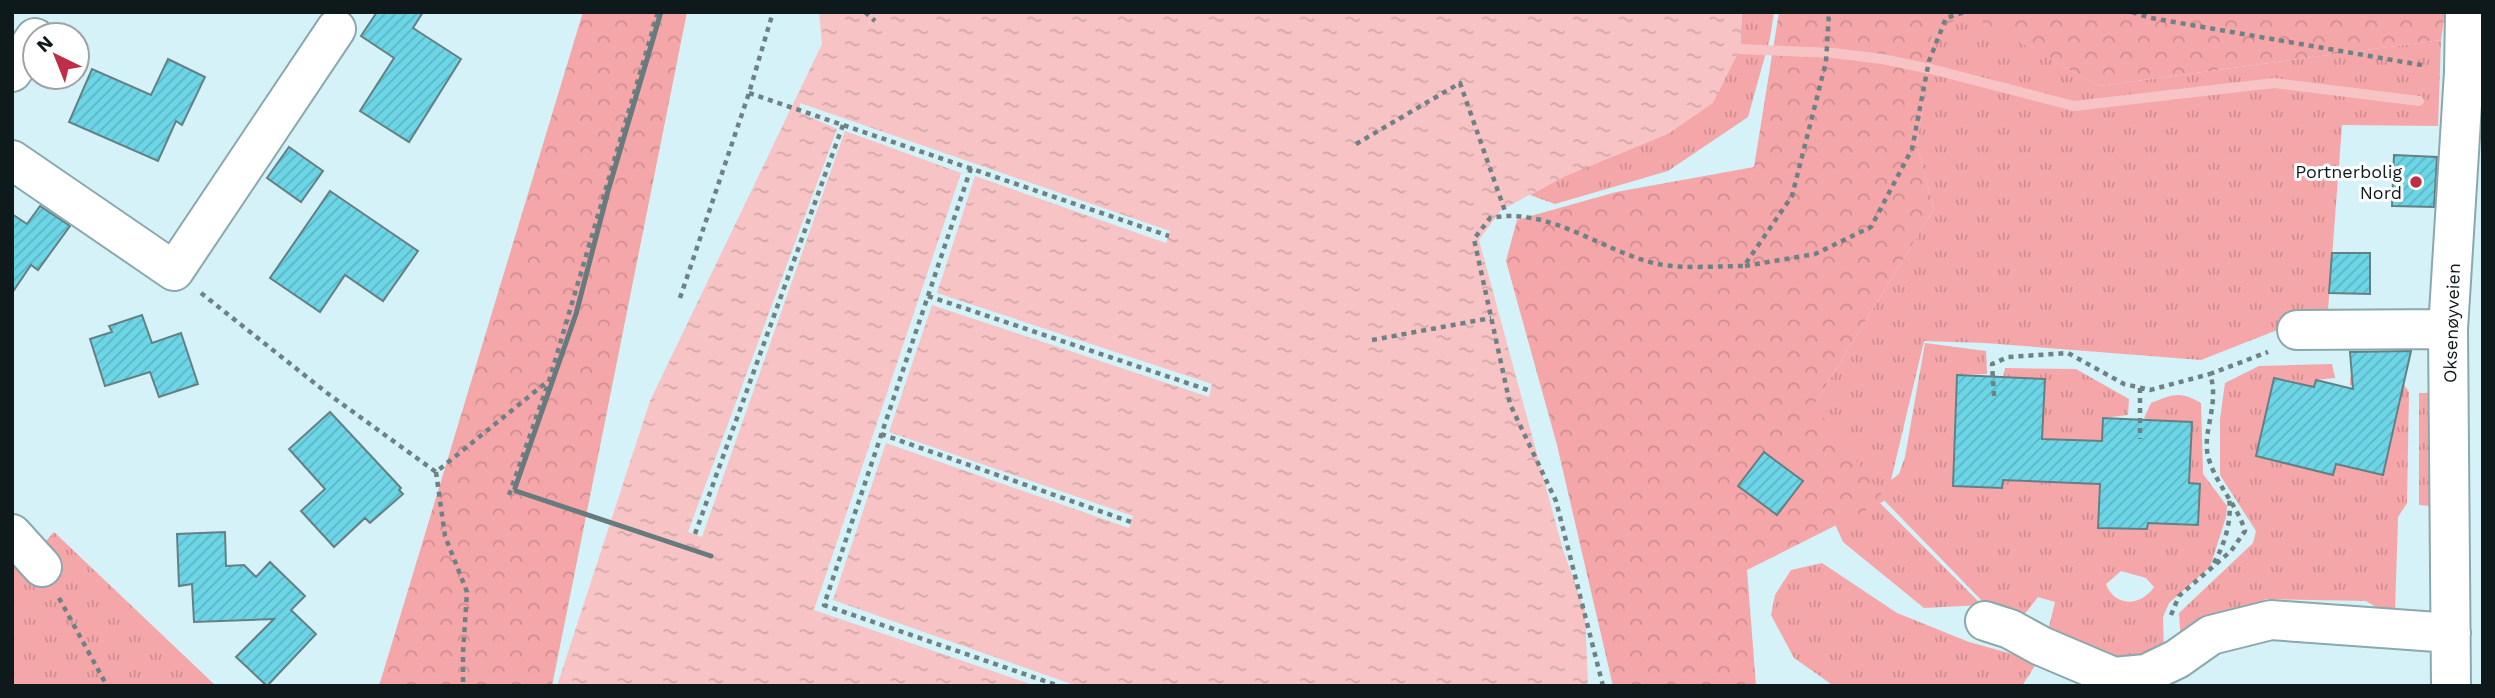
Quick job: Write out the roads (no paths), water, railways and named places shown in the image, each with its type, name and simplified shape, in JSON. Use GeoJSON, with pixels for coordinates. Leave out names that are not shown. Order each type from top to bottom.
{"type":"FeatureCollection","features":[{"type":"Feature","properties":{"kind":"street","name":"Oksenøyveien"},"geometry":{"type":"LineString","coordinates":[[2451,686],[2448,329],[2464,72],[2465,12]]}},
{"type":"Feature","properties":{"kind":"street"},"geometry":{"type":"LineString","coordinates":[[12,160],[174,271],[336,29]]}},
{"type":"Feature","properties":{"kind":"street"},"geometry":{"type":"LineString","coordinates":[[2286,340],[2448,329]]}},
{"type":"Feature","properties":{"kind":"street"},"geometry":{"type":"LineString","coordinates":[[12,534],[42,567]]}},
{"type":"Feature","properties":{"kind":"street"},"geometry":{"type":"LineString","coordinates":[[1985,621],[2010,629],[2041,646],[2114,677],[2146,674],[2177,659],[2211,635],[2271,620],[2451,633]]}},
{"type":"Feature","properties":{"kind":"water"},"geometry":{"type":"Polygon","coordinates":[[[819,12],[1742,12],[1740,49],[1713,103],[1668,134],[1561,178],[1501,210],[1479,240],[1563,550],[1585,611],[1588,686],[557,686],[650,401],[822,44],[819,12]]]}},
{"type":"Feature","properties":{"kind":"waterway"},"geometry":{"type":"LineString","coordinates":[[1740,49],[1833,53],[1882,59],[2074,106],[2274,83],[2419,101]]}},
{"type":"Feature","properties":{"kind":"railway"},"geometry":{"type":"LineString","coordinates":[[515,488],[576,314],[608,191],[661,12]]}},
{"type":"Feature","properties":{"kind":"railway"},"geometry":{"type":"LineString","coordinates":[[516,491],[711,556]]}},
{"type":"Feature","properties":{"kind":"place","name":"Portnerbolig Nord"},"geometry":{"type":"Point","coordinates":[2416,182]}}]}
